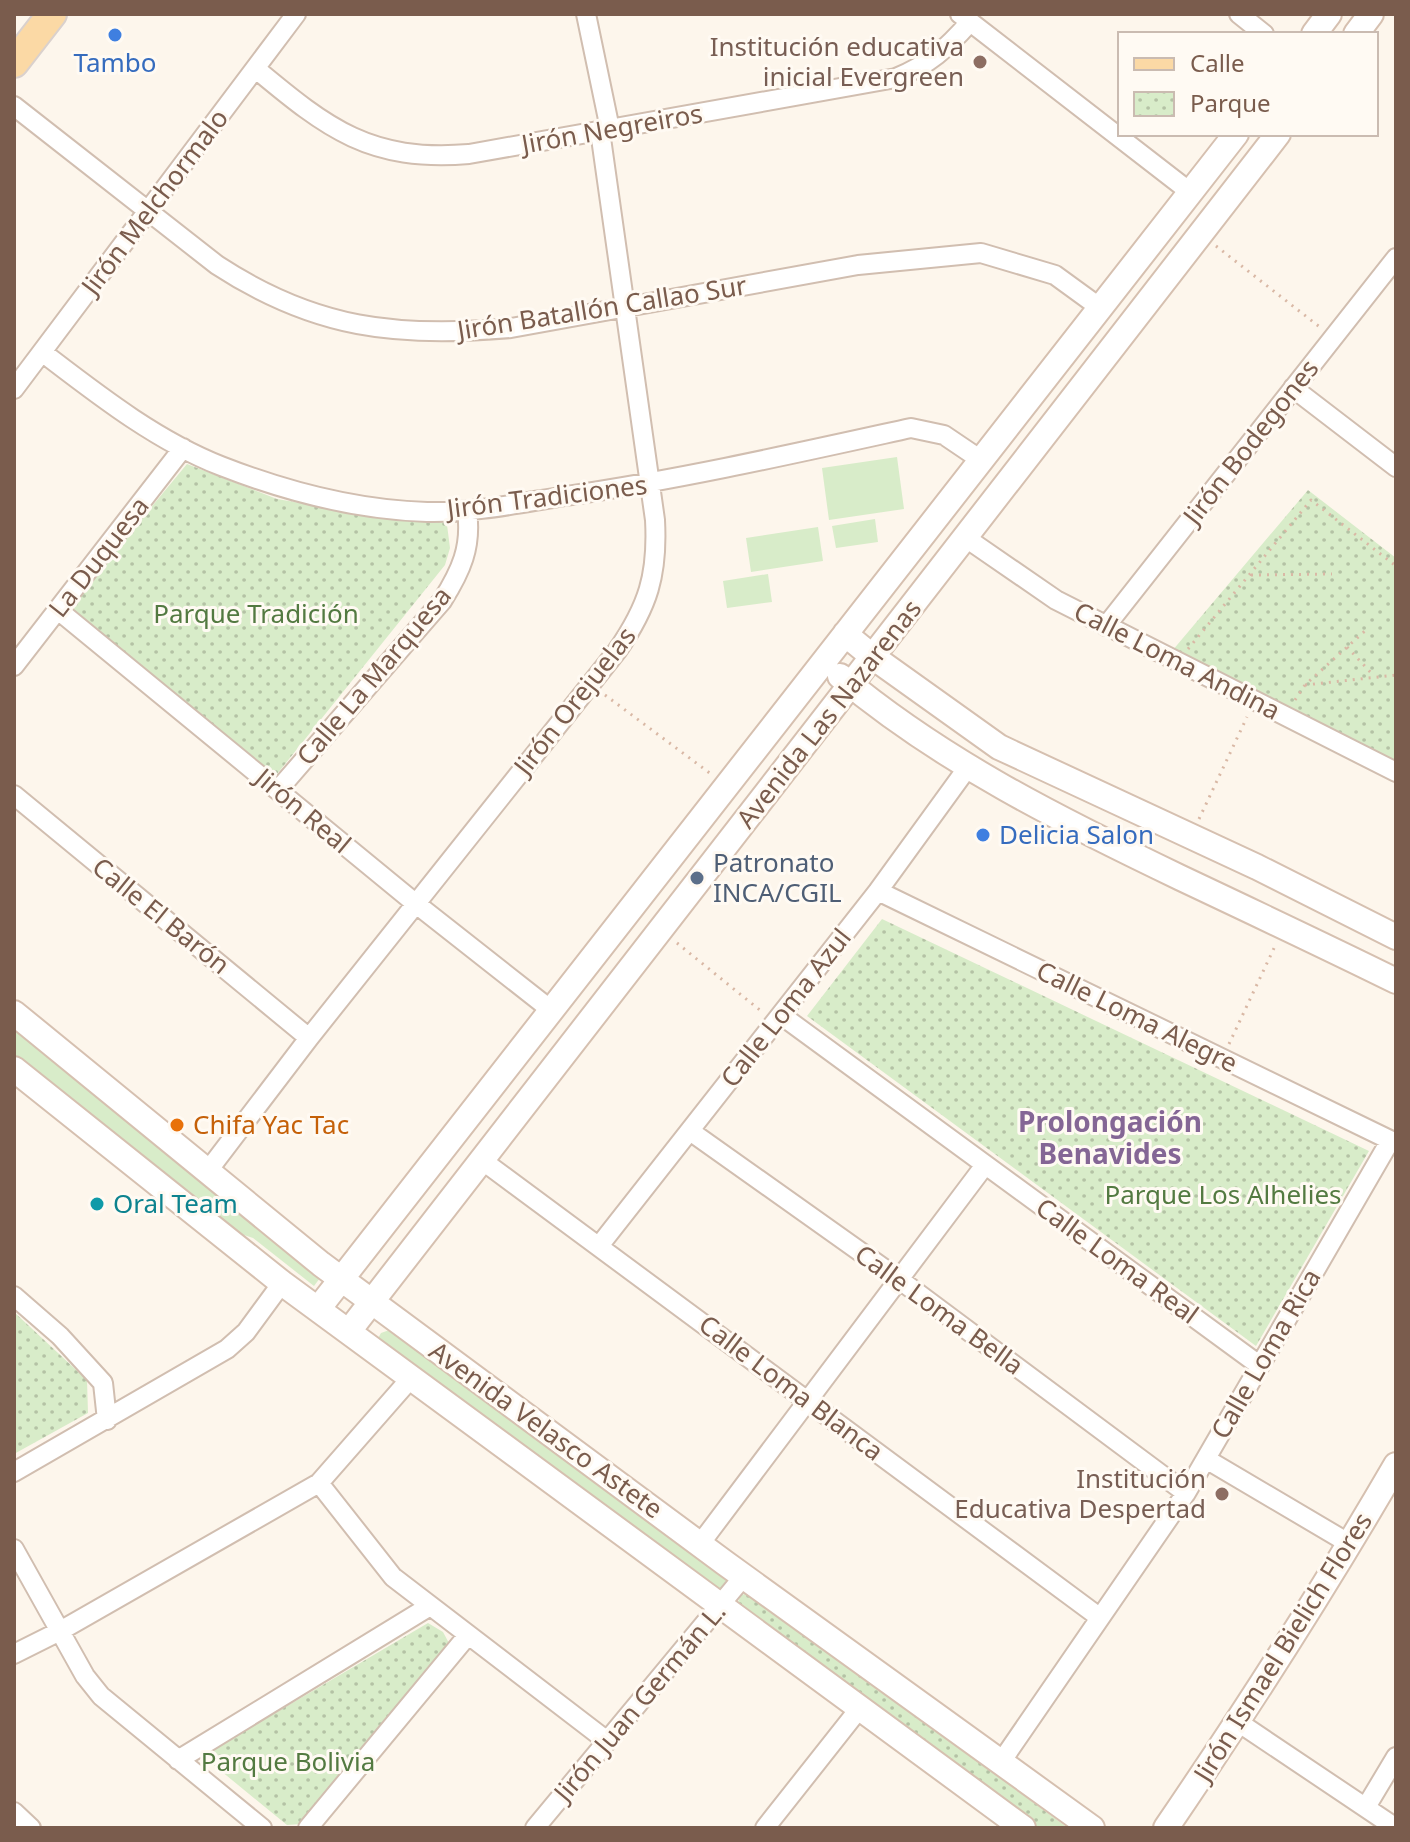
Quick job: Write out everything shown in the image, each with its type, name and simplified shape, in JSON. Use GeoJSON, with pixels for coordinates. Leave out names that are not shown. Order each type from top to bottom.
{"type":"FeatureCollection","features":[{"type":"Feature","properties":{"kind":"main road"},"geometry":{"type":"LineString","coordinates":[[14,63],[52,14]]}},
{"type":"Feature","properties":{"kind":"street","name":"Jirón Melchormalo"},"geometry":{"type":"LineString","coordinates":[[14,389],[296,14]]}},
{"type":"Feature","properties":{"kind":"street","name":"Jirón Orejuelas"},"geometry":{"type":"LineString","coordinates":[[207,1172],[309,1038],[590,684],[634,626],[647,601],[656,551],[650,484],[605,130],[586,14]]}},
{"type":"Feature","properties":{"kind":"street"},"geometry":{"type":"LineString","coordinates":[[1239,14],[1262,32]]}},
{"type":"Feature","properties":{"kind":"street"},"geometry":{"type":"LineString","coordinates":[[1316,32],[1329,14]]}},
{"type":"Feature","properties":{"kind":"street"},"geometry":{"type":"LineString","coordinates":[[1358,32],[1371,14]]}},
{"type":"Feature","properties":{"kind":"street","name":"Jirón Negreiros"},"geometry":{"type":"LineString","coordinates":[[256,69],[311,114],[351,138],[380,149],[442,156],[896,78],[920,68],[943,52],[965,18]]}},
{"type":"Feature","properties":{"kind":"street"},"geometry":{"type":"LineString","coordinates":[[965,18],[1190,192]]}},
{"type":"Feature","properties":{"kind":"street","name":"Jirón Batallón Callao Sur"},"geometry":{"type":"LineString","coordinates":[[14,106],[243,282],[309,312],[351,324],[396,331],[453,333],[511,328],[858,265],[981,253],[1055,275],[1099,307]]}},
{"type":"Feature","properties":{"kind":"street","name":"Avenida Las Nazarenas"},"geometry":{"type":"LineString","coordinates":[[318,1309],[1234,136]]}},
{"type":"Feature","properties":{"kind":"street","name":"Avenida Las Nazarenas"},"geometry":{"type":"LineString","coordinates":[[349,1331],[1276,136]]}},
{"type":"Feature","properties":{"kind":"street","name":"Jirón Bodegones"},"geometry":{"type":"LineString","coordinates":[[1106,626],[1333,337],[1393,267]]}},
{"type":"Feature","properties":{"kind":"street","name":"Jirón Tradiciones"},"geometry":{"type":"LineString","coordinates":[[42,352],[95,393],[183,448],[259,478],[356,504],[427,512],[467,511],[650,484],[911,428],[944,435],[981,460]]}},
{"type":"Feature","properties":{"kind":"street"},"geometry":{"type":"LineString","coordinates":[[1293,388],[1396,467]]}},
{"type":"Feature","properties":{"kind":"street","name":"La Duquesa"},"geometry":{"type":"LineString","coordinates":[[14,666],[183,448]]}},
{"type":"Feature","properties":{"kind":"street","name":"Calle La Marquesa"},"geometry":{"type":"LineString","coordinates":[[278,790],[442,601],[458,576],[467,552],[470,530],[467,511]]}},
{"type":"Feature","properties":{"kind":"street","name":"Calle Loma Andina"},"geometry":{"type":"LineString","coordinates":[[966,538],[1056,600],[1396,772]]}},
{"type":"Feature","properties":{"kind":"street","name":"Jirón Real"},"geometry":{"type":"LineString","coordinates":[[58,610],[415,903],[551,1010]]}},
{"type":"Feature","properties":{"kind":"street"},"geometry":{"type":"LineString","coordinates":[[845,634],[999,747],[1396,937]]}},
{"type":"Feature","properties":{"kind":"street"},"geometry":{"type":"LineString","coordinates":[[823,662],[910,729],[968,767],[1066,823],[1396,981]]}},
{"type":"Feature","properties":{"kind":"street","name":"Calle Loma Azul"},"geometry":{"type":"LineString","coordinates":[[599,1246],[878,891],[968,767]]}},
{"type":"Feature","properties":{"kind":"street","name":"Calle El Barón"},"geometry":{"type":"LineString","coordinates":[[14,795],[309,1038]]}},
{"type":"Feature","properties":{"kind":"street","name":"Calle Loma Alegre"},"geometry":{"type":"LineString","coordinates":[[878,891],[1393,1142]]}},
{"type":"Feature","properties":{"kind":"street","name":"Avenida Velasco Astete"},"geometry":{"type":"LineString","coordinates":[[14,1013],[341,1279],[1092,1828]]}},
{"type":"Feature","properties":{"kind":"street","name":"Calle Loma Real"},"geometry":{"type":"LineString","coordinates":[[778,1019],[1259,1365]]}},
{"type":"Feature","properties":{"kind":"street","name":"Avenida Velasco Astete"},"geometry":{"type":"LineString","coordinates":[[14,1069],[282,1283],[1023,1828]]}},
{"type":"Feature","properties":{"kind":"street","name":"Calle Loma Bella"},"geometry":{"type":"LineString","coordinates":[[690,1131],[900,1280],[1186,1493]]}},
{"type":"Feature","properties":{"kind":"street","name":"Calle Loma Rica"},"geometry":{"type":"LineString","coordinates":[[1001,1762],[1186,1493],[1393,1142]]}},
{"type":"Feature","properties":{"kind":"street","name":"Calle Loma Blanca"},"geometry":{"type":"LineString","coordinates":[[483,1161],[1099,1617]]}},
{"type":"Feature","properties":{"kind":"street"},"geometry":{"type":"LineString","coordinates":[[700,1544],[985,1165]]}},
{"type":"Feature","properties":{"kind":"street"},"geometry":{"type":"LineString","coordinates":[[14,1472],[236,1342],[282,1283]]}},
{"type":"Feature","properties":{"kind":"street"},"geometry":{"type":"LineString","coordinates":[[14,1296],[60,1336],[103,1383],[107,1420]]}},
{"type":"Feature","properties":{"kind":"street"},"geometry":{"type":"LineString","coordinates":[[14,1654],[60,1631],[319,1483],[411,1378]]}},
{"type":"Feature","properties":{"kind":"street"},"geometry":{"type":"LineString","coordinates":[[1206,1459],[1350,1544]]}},
{"type":"Feature","properties":{"kind":"street","name":"Jirón Ismael Bielich Flores"},"geometry":{"type":"LineString","coordinates":[[1166,1828],[1238,1722],[1396,1465]]}},
{"type":"Feature","properties":{"kind":"street"},"geometry":{"type":"LineString","coordinates":[[319,1483],[393,1577],[607,1741]]}},
{"type":"Feature","properties":{"kind":"street"},"geometry":{"type":"LineString","coordinates":[[14,1549],[85,1676],[101,1696],[262,1828]]}},
{"type":"Feature","properties":{"kind":"street","name":"Jirón Juan Germán L."},"geometry":{"type":"LineString","coordinates":[[535,1828],[744,1576]]}},
{"type":"Feature","properties":{"kind":"street"},"geometry":{"type":"LineString","coordinates":[[178,1760],[430,1606]]}},
{"type":"Feature","properties":{"kind":"street"},"geometry":{"type":"LineString","coordinates":[[308,1828],[468,1635]]}},
{"type":"Feature","properties":{"kind":"street"},"geometry":{"type":"LineString","coordinates":[[765,1828],[859,1709]]}},
{"type":"Feature","properties":{"kind":"street"},"geometry":{"type":"LineString","coordinates":[[1238,1722],[1396,1828]]}},
{"type":"Feature","properties":{"kind":"street"},"geometry":{"type":"LineString","coordinates":[[1366,1807],[1396,1757]]}},
{"type":"Feature","properties":{"kind":"path"},"geometry":{"type":"LineString","coordinates":[[1201,234],[1333,337]]}},
{"type":"Feature","properties":{"kind":"path"},"geometry":{"type":"LineString","coordinates":[[1182,656],[1311,500],[1396,566]]}},
{"type":"Feature","properties":{"kind":"path"},"geometry":{"type":"LineString","coordinates":[[1249,575],[1332,574]]}},
{"type":"Feature","properties":{"kind":"path"},"geometry":{"type":"LineString","coordinates":[[1290,708],[1305,685],[1366,630]]}},
{"type":"Feature","properties":{"kind":"path"},"geometry":{"type":"LineString","coordinates":[[1347,647],[1374,676]]}},
{"type":"Feature","properties":{"kind":"path"},"geometry":{"type":"LineString","coordinates":[[1305,685],[1396,675]]}},
{"type":"Feature","properties":{"kind":"path"},"geometry":{"type":"LineString","coordinates":[[590,684],[726,786]]}},
{"type":"Feature","properties":{"kind":"path"},"geometry":{"type":"LineString","coordinates":[[1191,837],[1254,700]]}},
{"type":"Feature","properties":{"kind":"path"},"geometry":{"type":"LineString","coordinates":[[1222,1058],[1284,926]]}},
{"type":"Feature","properties":{"kind":"path"},"geometry":{"type":"LineString","coordinates":[[661,931],[778,1019]]}},
{"type":"Feature","properties":{"kind":"green space"},"geometry":{"type":"Polygon","coordinates":[[[897,457],[904,509],[829,520],[822,468],[897,457]]]}},
{"type":"Feature","properties":{"kind":"green space","name":"Parque Tradición"},"geometry":{"type":"Polygon","coordinates":[[[187,464],[277,499],[365,514],[446,517],[450,548],[445,565],[273,779],[66,610],[187,464]]]}},
{"type":"Feature","properties":{"kind":"green space"},"geometry":{"type":"Polygon","coordinates":[[[1308,490],[1396,558],[1396,764],[1172,651],[1308,490]]]}},
{"type":"Feature","properties":{"kind":"green space"},"geometry":{"type":"Polygon","coordinates":[[[875,519],[878,542],[836,548],[832,526],[875,519]]]}},
{"type":"Feature","properties":{"kind":"green space"},"geometry":{"type":"Polygon","coordinates":[[[818,527],[823,561],[751,572],[746,538],[818,527]]]}},
{"type":"Feature","properties":{"kind":"green space"},"geometry":{"type":"Polygon","coordinates":[[[768,574],[772,602],[727,608],[723,581],[768,574]]]}},
{"type":"Feature","properties":{"kind":"green space","name":"Parque Los Alhelies"},"geometry":{"type":"Polygon","coordinates":[[[882,919],[1369,1151],[1256,1346],[807,1016],[882,919]]]}},
{"type":"Feature","properties":{"kind":"green space"},"geometry":{"type":"Polygon","coordinates":[[[14,1029],[319,1274],[320,1278],[314,1286],[253,1238],[235,1232],[14,1056],[14,1029]]]}},
{"type":"Feature","properties":{"kind":"green space"},"geometry":{"type":"Polygon","coordinates":[[[14,1312],[87,1380],[88,1413],[14,1454],[14,1312]]]}},
{"type":"Feature","properties":{"kind":"green space"},"geometry":{"type":"Polygon","coordinates":[[[395,1328],[727,1577],[722,1590],[377,1340],[381,1333],[395,1328]]]}},
{"type":"Feature","properties":{"kind":"green space"},"geometry":{"type":"Polygon","coordinates":[[[749,1593],[1068,1828],[1039,1828],[740,1612],[738,1602],[741,1595],[749,1593]]]}},
{"type":"Feature","properties":{"kind":"green space","name":"Parque Bolivia"},"geometry":{"type":"Polygon","coordinates":[[[428,1623],[443,1632],[450,1645],[302,1824],[287,1825],[210,1762],[214,1749],[428,1623]]]}},
{"type":"Feature","properties":{"kind":"place","name":"Tambo"},"geometry":{"type":"Point","coordinates":[115,35]}},
{"type":"Feature","properties":{"kind":"place","name":"Institución educativa inicial Evergreen"},"geometry":{"type":"Point","coordinates":[980,62]}},
{"type":"Feature","properties":{"kind":"place","name":"Delicia Salon"},"geometry":{"type":"Point","coordinates":[983,835]}},
{"type":"Feature","properties":{"kind":"place","name":"Patronato INCA/CGIL"},"geometry":{"type":"Point","coordinates":[697,878]}},
{"type":"Feature","properties":{"kind":"place","name":"Chifa Yac Tac"},"geometry":{"type":"Point","coordinates":[177,1125]}},
{"type":"Feature","properties":{"kind":"place","name":"Oral Team"},"geometry":{"type":"Point","coordinates":[97,1204]}},
{"type":"Feature","properties":{"kind":"place","name":"Institución Educativa Despertad"},"geometry":{"type":"Point","coordinates":[1222,1494]}},
{"type":"Feature","properties":{"kind":"district","name":"Prolongación Benavides"},"geometry":{"type":"Point","coordinates":[1110,1138]}}]}
